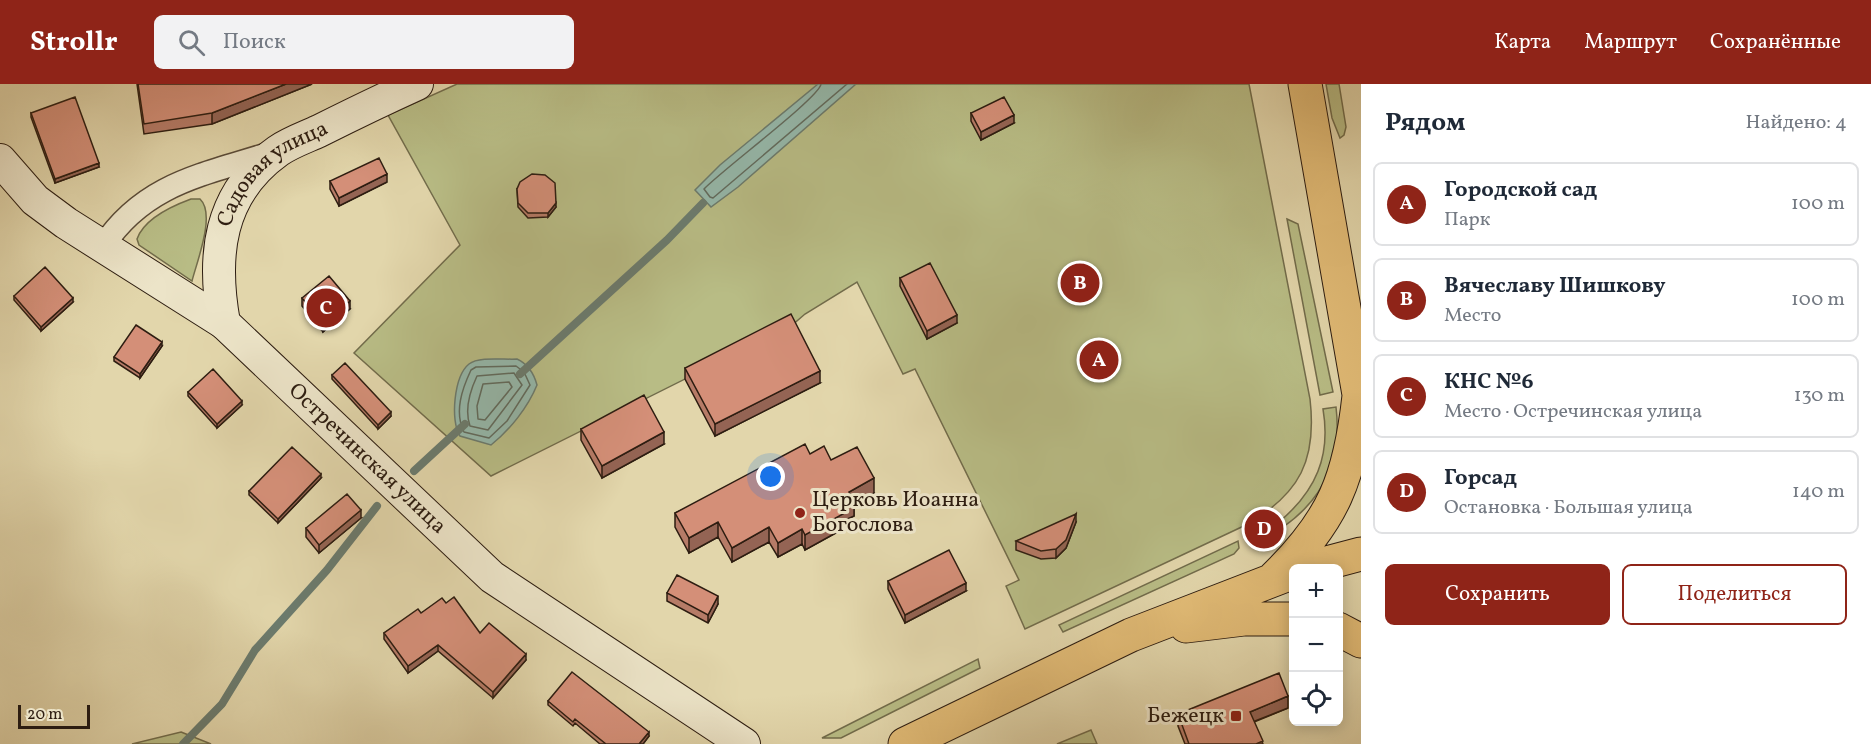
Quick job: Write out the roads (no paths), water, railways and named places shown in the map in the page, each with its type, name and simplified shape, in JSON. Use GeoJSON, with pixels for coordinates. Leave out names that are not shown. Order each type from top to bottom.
{"type":"FeatureCollection","features":[{"type":"Feature","properties":{"kind":"main road"},"geometry":{"type":"LineString","coordinates":[[905,744],[1131,635],[1284,575],[1310,541],[1343,484],[1360,401],[1305,84]]}},
{"type":"Feature","properties":{"kind":"main road"},"geometry":{"type":"LineString","coordinates":[[1323,564],[1361,554]]}},
{"type":"Feature","properties":{"kind":"main road"},"geometry":{"type":"LineString","coordinates":[[1131,635],[1244,619],[1289,619]]}},
{"type":"Feature","properties":{"kind":"main road"},"geometry":{"type":"LineString","coordinates":[[1343,632],[1361,641]]}},
{"type":"Feature","properties":{"kind":"street","name":"Садовая улица"},"geometry":{"type":"LineString","coordinates":[[224,323],[217,285],[221,237],[226,218],[249,179],[278,151],[417,84]]}},
{"type":"Feature","properties":{"kind":"street"},"geometry":{"type":"LineString","coordinates":[[103,246],[118,224],[156,193],[278,151]]}},
{"type":"Feature","properties":{"kind":"street","name":"Остречинская улица"},"geometry":{"type":"LineString","coordinates":[[0,160],[35,200],[224,323],[492,577],[744,744]]}},
{"type":"Feature","properties":{"kind":"water"},"geometry":{"type":"Polygon","coordinates":[[[818,84],[856,84],[738,187],[711,207],[695,190],[720,165],[818,84]]]}},
{"type":"Feature","properties":{"kind":"water"},"geometry":{"type":"Polygon","coordinates":[[[517,359],[530,370],[537,385],[518,418],[491,445],[460,436],[454,410],[457,388],[464,370],[469,364],[479,360],[517,359]]]}},
{"type":"Feature","properties":{"kind":"waterway"},"geometry":{"type":"LineString","coordinates":[[520,374],[667,240],[703,203]]}},
{"type":"Feature","properties":{"kind":"waterway"},"geometry":{"type":"LineString","coordinates":[[414,471],[465,424]]}},
{"type":"Feature","properties":{"kind":"waterway"},"geometry":{"type":"LineString","coordinates":[[183,744],[222,704],[255,650],[327,570],[377,506]]}},
{"type":"Feature","properties":{"kind":"place","name":"Вячеславу Шишкову"},"geometry":{"type":"Point","coordinates":[1080,283]}},
{"type":"Feature","properties":{"kind":"place","name":"КНС №6"},"geometry":{"type":"Point","coordinates":[326,308]}},
{"type":"Feature","properties":{"kind":"place","name":"Городской сад"},"geometry":{"type":"Point","coordinates":[1099,360]}},
{"type":"Feature","properties":{"kind":"place","name":"Церковь Иоанна Богослова"},"geometry":{"type":"Point","coordinates":[800,513]}},
{"type":"Feature","properties":{"kind":"place","name":"Горсад"},"geometry":{"type":"Point","coordinates":[1264,529]}},
{"type":"Feature","properties":{"kind":"place","name":"Бежецк"},"geometry":{"type":"Point","coordinates":[1236,716]}}]}
